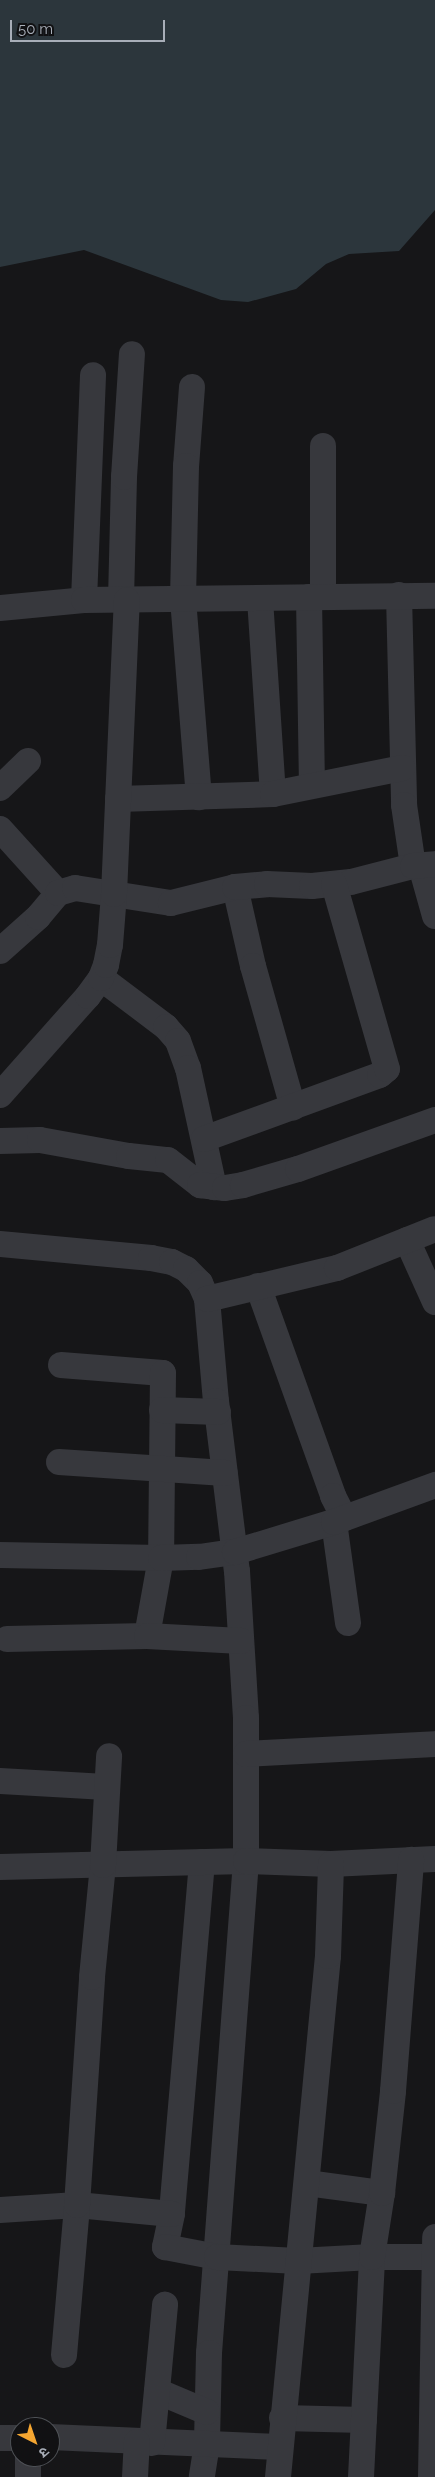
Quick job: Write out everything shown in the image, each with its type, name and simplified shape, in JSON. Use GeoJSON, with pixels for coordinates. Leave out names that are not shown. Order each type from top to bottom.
{"type":"FeatureCollection","features":[{"type":"Feature","properties":{"kind":"street"},"geometry":{"type":"LineString","coordinates":[[0,1095],[88,996],[100,978],[110,945],[118,799],[124,600],[124,477],[132,354]]}},
{"type":"Feature","properties":{"kind":"street"},"geometry":{"type":"LineString","coordinates":[[84,600],[93,375]]}},
{"type":"Feature","properties":{"kind":"street"},"geometry":{"type":"LineString","coordinates":[[192,387],[186,466],[183,599],[199,797]]}},
{"type":"Feature","properties":{"kind":"street"},"geometry":{"type":"LineString","coordinates":[[312,785],[316,596],[323,446]]}},
{"type":"Feature","properties":{"kind":"street"},"geometry":{"type":"LineString","coordinates":[[398,595],[404,805],[423,865],[435,916]]}},
{"type":"Feature","properties":{"kind":"street"},"geometry":{"type":"LineString","coordinates":[[0,608],[84,600],[435,596]]}},
{"type":"Feature","properties":{"kind":"street"},"geometry":{"type":"LineString","coordinates":[[260,599],[273,794]]}},
{"type":"Feature","properties":{"kind":"street"},"geometry":{"type":"LineString","coordinates":[[0,788],[28,761]]}},
{"type":"Feature","properties":{"kind":"street"},"geometry":{"type":"LineString","coordinates":[[118,799],[273,794],[402,768]]}},
{"type":"Feature","properties":{"kind":"street"},"geometry":{"type":"LineString","coordinates":[[0,829],[58,893]]}},
{"type":"Feature","properties":{"kind":"street"},"geometry":{"type":"LineString","coordinates":[[0,951],[38,917],[58,893],[75,888],[171,903],[236,888],[267,884],[312,886],[351,882],[423,865]]}},
{"type":"Feature","properties":{"kind":"street"},"geometry":{"type":"LineString","coordinates":[[204,1139],[380,1075],[387,1069],[334,884]]}},
{"type":"Feature","properties":{"kind":"street"},"geometry":{"type":"LineString","coordinates":[[236,888],[253,966],[293,1107]]}},
{"type":"Feature","properties":{"kind":"street"},"geometry":{"type":"LineString","coordinates":[[100,978],[160,1023],[178,1041],[184,1054],[214,1188]]}},
{"type":"Feature","properties":{"kind":"street"},"geometry":{"type":"LineString","coordinates":[[0,1141],[40,1140],[129,1156],[168,1160],[200,1185],[214,1188],[242,1185],[298,1169],[435,1120]]}},
{"type":"Feature","properties":{"kind":"street"},"geometry":{"type":"LineString","coordinates":[[207,1298],[337,1268],[435,1230]]}},
{"type":"Feature","properties":{"kind":"street"},"geometry":{"type":"LineString","coordinates":[[407,1240],[435,1302]]}},
{"type":"Feature","properties":{"kind":"street"},"geometry":{"type":"LineString","coordinates":[[0,1244],[151,1258],[172,1262],[186,1269],[200,1283],[207,1298],[218,1412],[235,1552],[246,1754],[246,1861],[209,2353],[207,2444],[202,2477]]}},
{"type":"Feature","properties":{"kind":"street"},"geometry":{"type":"LineString","coordinates":[[258,1286],[333,1496],[339,1520],[348,1623]]}},
{"type":"Feature","properties":{"kind":"street"},"geometry":{"type":"LineString","coordinates":[[61,1365],[163,1373],[160,1469],[161,1558],[147,1636]]}},
{"type":"Feature","properties":{"kind":"street"},"geometry":{"type":"LineString","coordinates":[[162,1410],[218,1412]]}},
{"type":"Feature","properties":{"kind":"street"},"geometry":{"type":"LineString","coordinates":[[59,1462],[225,1473]]}},
{"type":"Feature","properties":{"kind":"street"},"geometry":{"type":"LineString","coordinates":[[0,1555],[161,1558],[199,1557],[235,1552],[339,1520],[435,1485]]}},
{"type":"Feature","properties":{"kind":"street"},"geometry":{"type":"LineString","coordinates":[[7,1639],[147,1636],[241,1641]]}},
{"type":"Feature","properties":{"kind":"street"},"geometry":{"type":"LineString","coordinates":[[246,1754],[435,1744]]}},
{"type":"Feature","properties":{"kind":"street"},"geometry":{"type":"LineString","coordinates":[[64,2356],[77,2205],[92,1977],[103,1865],[109,1756]]}},
{"type":"Feature","properties":{"kind":"street"},"geometry":{"type":"LineString","coordinates":[[0,1781],[106,1787]]}},
{"type":"Feature","properties":{"kind":"street"},"geometry":{"type":"LineString","coordinates":[[0,1867],[246,1861],[331,1864],[423,1859],[393,2081],[382,2193],[372,2257],[362,2477]]}},
{"type":"Feature","properties":{"kind":"street"},"geometry":{"type":"LineString","coordinates":[[202,1862],[172,2214],[165,2247],[217,2257],[298,2262],[372,2257],[435,2257]]}},
{"type":"Feature","properties":{"kind":"street"},"geometry":{"type":"LineString","coordinates":[[278,2477],[282,2418],[307,2183],[328,1956],[331,1864]]}},
{"type":"Feature","properties":{"kind":"street"},"geometry":{"type":"LineString","coordinates":[[307,2183],[382,2193]]}},
{"type":"Feature","properties":{"kind":"street"},"geometry":{"type":"LineString","coordinates":[[0,2210],[77,2205],[172,2214]]}},
{"type":"Feature","properties":{"kind":"street"},"geometry":{"type":"LineString","coordinates":[[431,2477],[435,2237]]}},
{"type":"Feature","properties":{"kind":"street"},"geometry":{"type":"LineString","coordinates":[[135,2477],[157,2391],[165,2305]]}},
{"type":"Feature","properties":{"kind":"street"},"geometry":{"type":"LineString","coordinates":[[157,2391],[207,2412]]}},
{"type":"Feature","properties":{"kind":"street"},"geometry":{"type":"LineString","coordinates":[[282,2418],[364,2420]]}},
{"type":"Feature","properties":{"kind":"street"},"geometry":{"type":"LineString","coordinates":[[60,2438],[280,2447]]}},
{"type":"Feature","properties":{"kind":"shaded area"},"geometry":{"type":"Polygon","coordinates":[[[0,0],[435,0],[435,210],[399,251],[349,254],[326,264],[296,289],[248,302],[221,300],[84,250],[0,267],[0,0]]]}}]}
